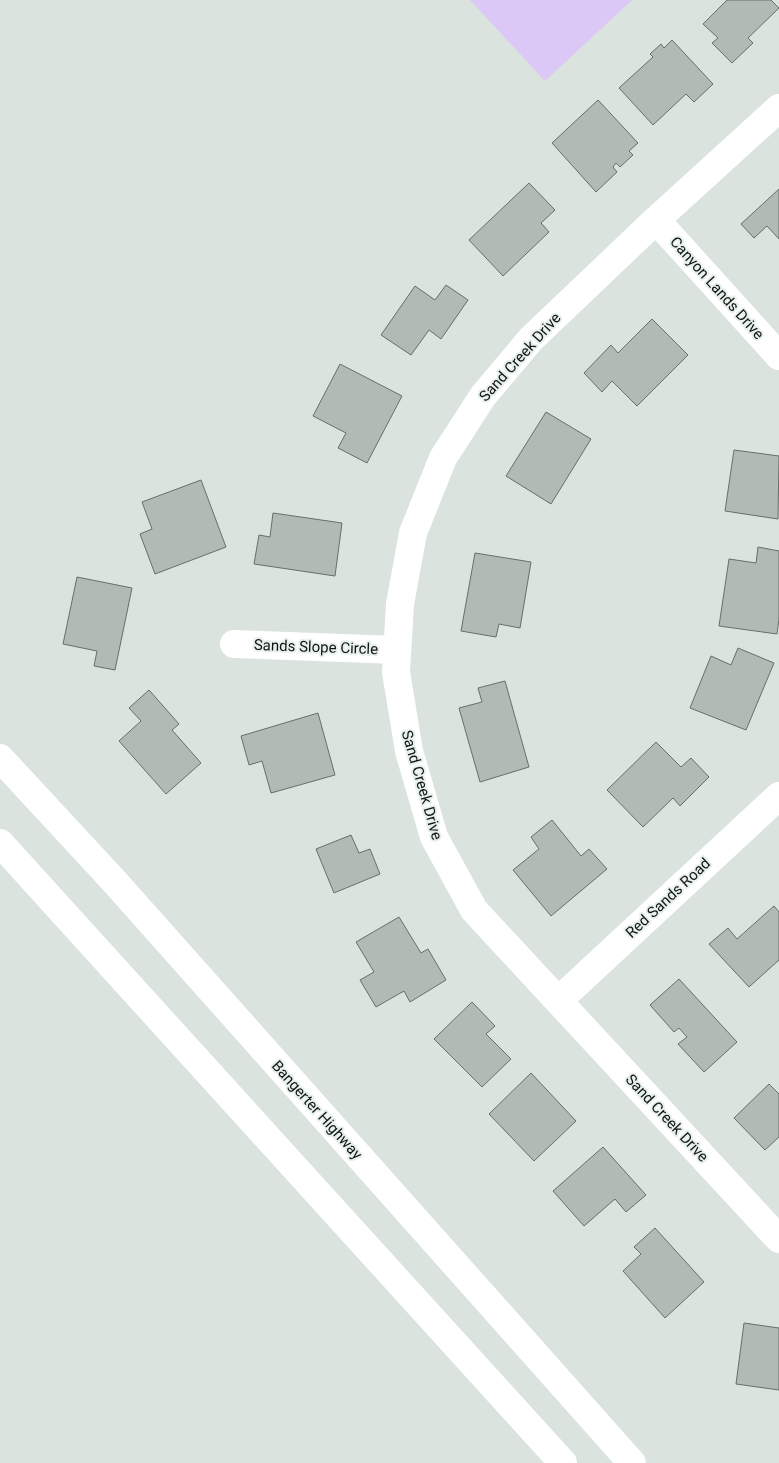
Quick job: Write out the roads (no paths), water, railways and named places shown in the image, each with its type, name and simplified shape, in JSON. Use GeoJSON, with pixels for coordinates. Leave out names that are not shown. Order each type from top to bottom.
{"type":"FeatureCollection","features":[{"type":"Feature","properties":{"kind":"main road","name":"Sand Creek Drive"},"geometry":{"type":"LineString","coordinates":[[779,108],[656,220],[531,339],[483,396],[443,458],[413,533],[400,604],[396,672],[409,751],[434,837],[474,910],[779,1239]]}},
{"type":"Feature","properties":{"kind":"main road","name":"Canyon Lands Drive"},"geometry":{"type":"LineString","coordinates":[[656,220],[779,356]]}},
{"type":"Feature","properties":{"kind":"main road","name":"Sands Slope Circle"},"geometry":{"type":"LineString","coordinates":[[234,644],[397,650]]}},
{"type":"Feature","properties":{"kind":"main road","name":"Bangerter Highway"},"geometry":{"type":"LineString","coordinates":[[0,758],[121,889],[632,1463]]}},
{"type":"Feature","properties":{"kind":"main road","name":"Red Sands Road"},"geometry":{"type":"LineString","coordinates":[[558,1001],[779,796]]}},
{"type":"Feature","properties":{"kind":"main road"},"geometry":{"type":"LineString","coordinates":[[0,843],[563,1463]]}}]}
